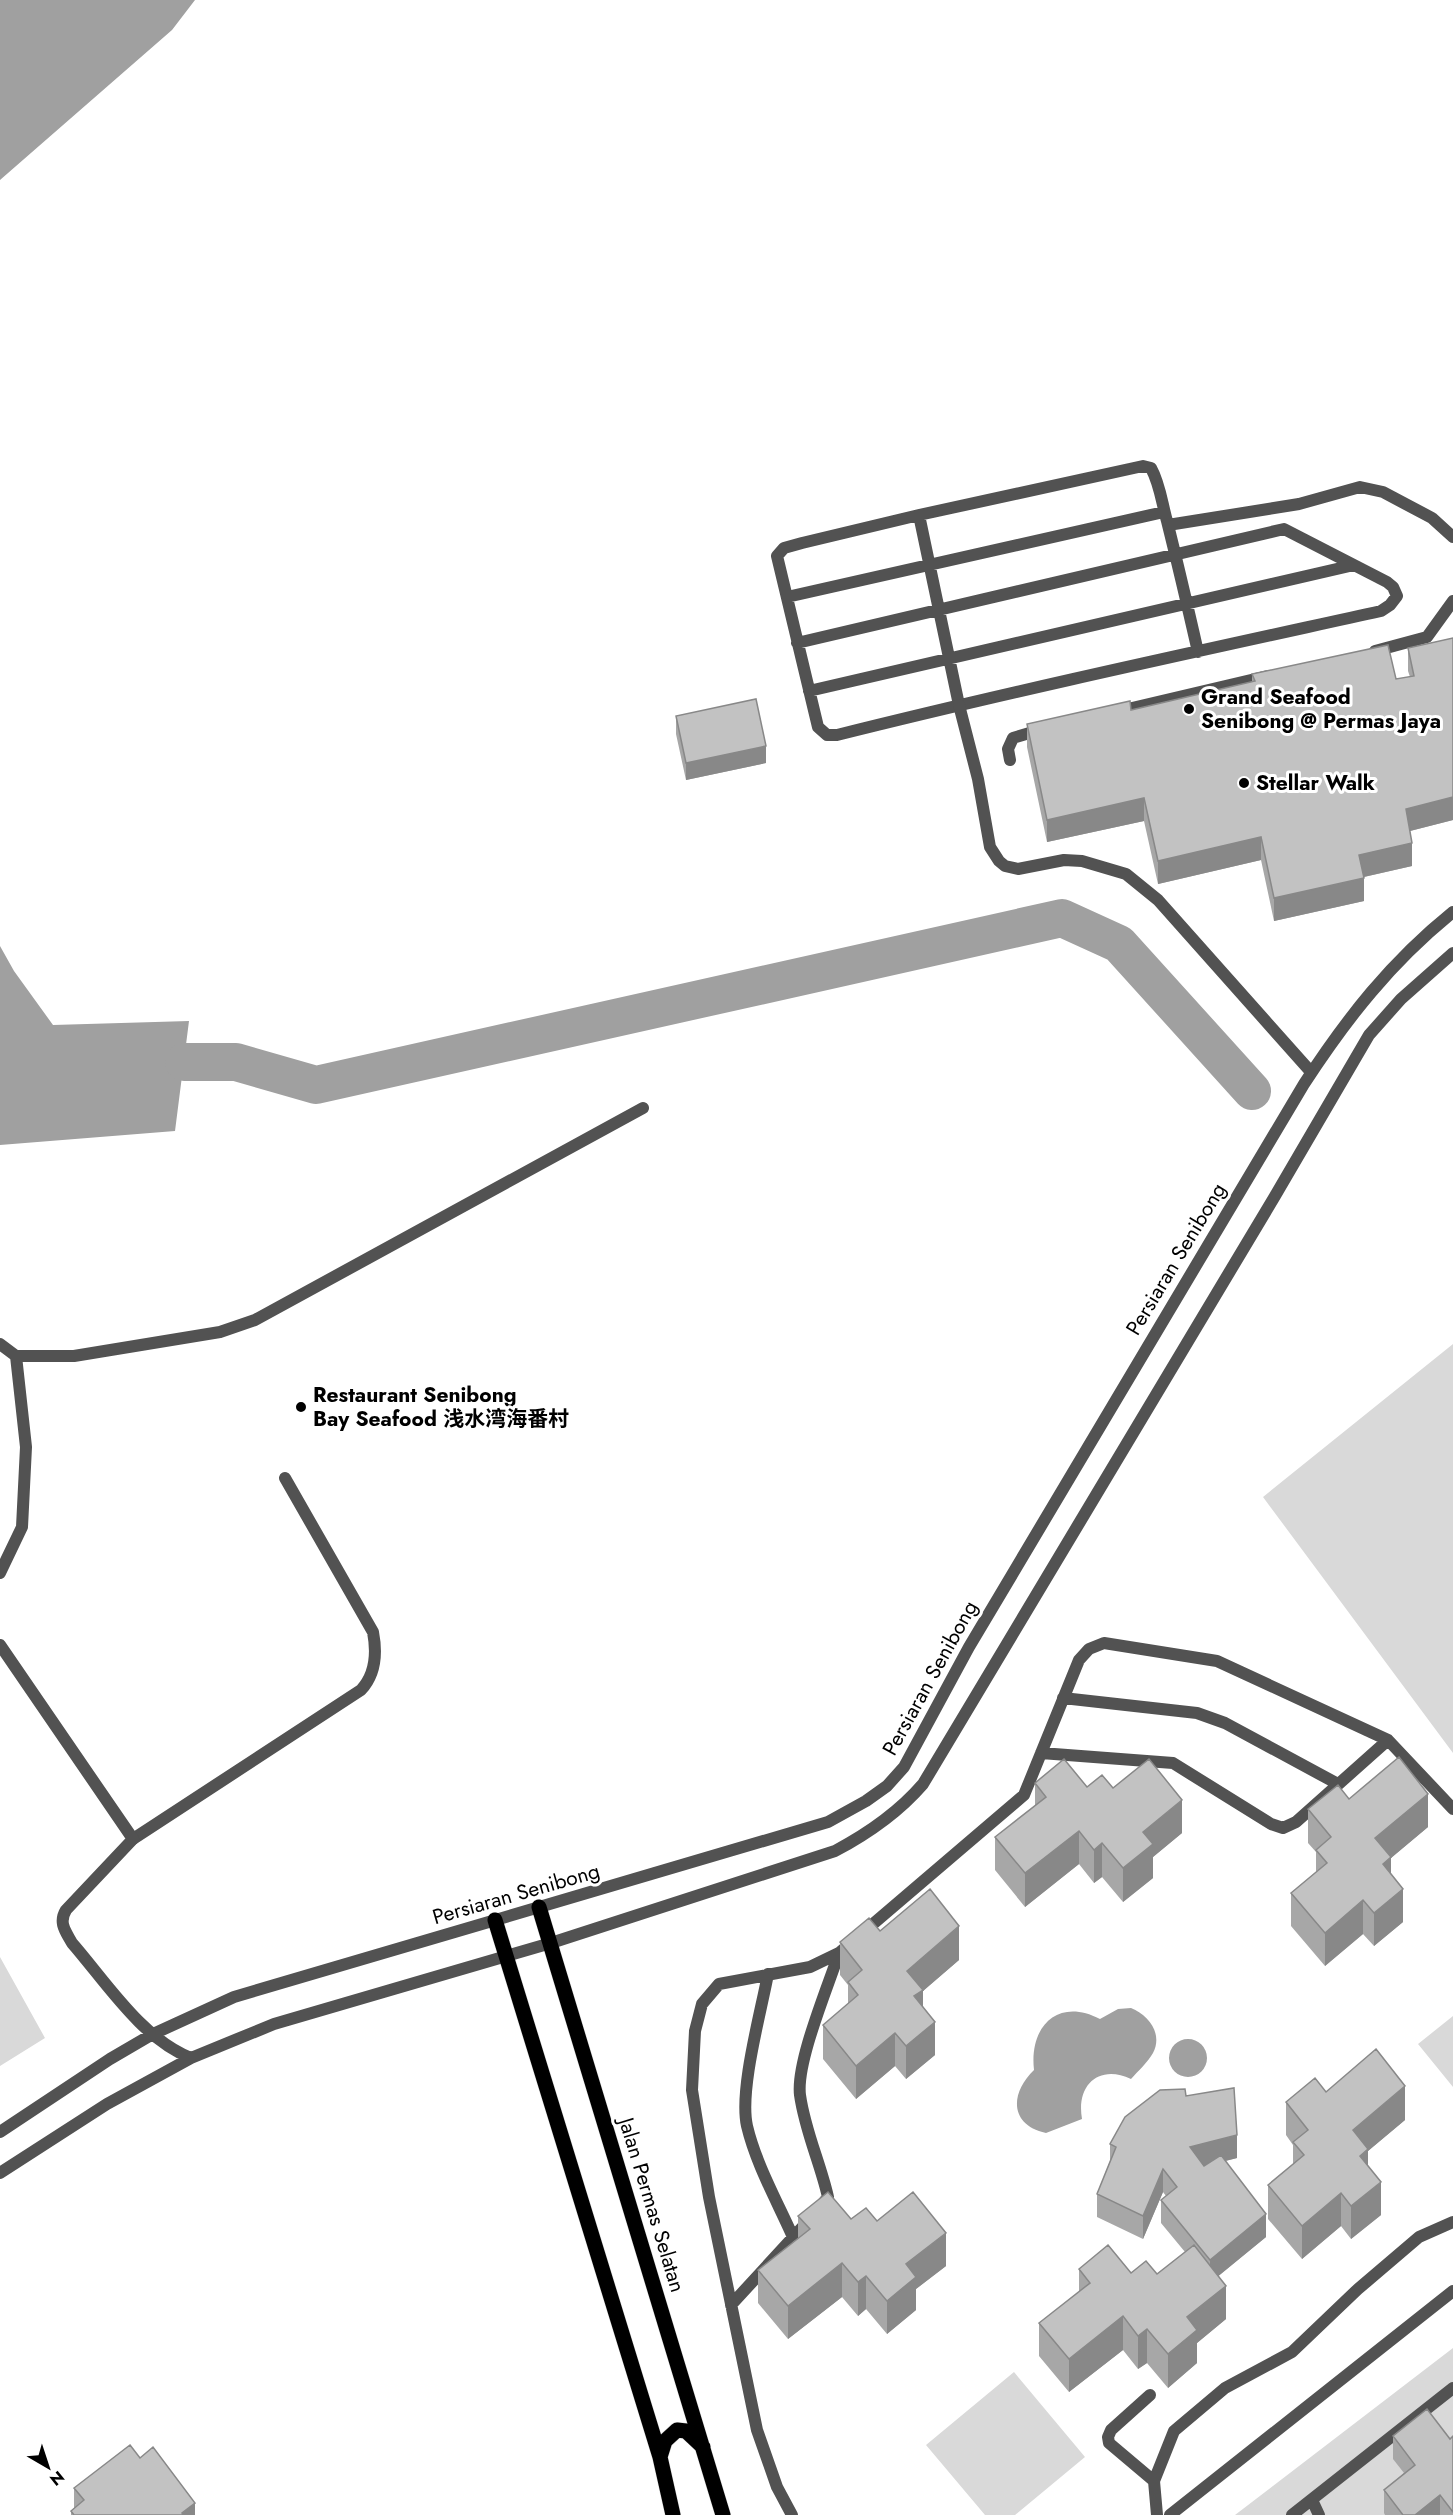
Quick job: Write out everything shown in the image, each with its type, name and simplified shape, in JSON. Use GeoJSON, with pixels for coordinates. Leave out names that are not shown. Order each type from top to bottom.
{"type":"FeatureCollection","features":[{"type":"Feature","properties":{"kind":"main road","name":"Jalan Permas Selatan"},"geometry":{"type":"LineString","coordinates":[[539,1907],[705,2449],[723,2515]]}},
{"type":"Feature","properties":{"kind":"main road"},"geometry":{"type":"LineString","coordinates":[[495,1920],[660,2457],[673,2515]]}},
{"type":"Feature","properties":{"kind":"main road"},"geometry":{"type":"LineString","coordinates":[[660,2457],[669,2434],[677,2430],[686,2431],[705,2449]]}},
{"type":"Feature","properties":{"kind":"street"},"geometry":{"type":"LineString","coordinates":[[798,643],[1175,555],[1284,529],[1393,586],[1397,596],[1381,611],[1198,652],[959,705],[837,735],[827,735],[818,727],[777,556],[783,548],[919,515],[1143,466],[1151,468],[1156,478],[1168,525],[1175,555],[1186,604],[1198,652]]}},
{"type":"Feature","properties":{"kind":"street"},"geometry":{"type":"LineString","coordinates":[[1168,525],[1299,504],[1360,488],[1383,492],[1432,518],[1453,537]]}},
{"type":"Feature","properties":{"kind":"street"},"geometry":{"type":"LineString","coordinates":[[787,597],[1164,512]]}},
{"type":"Feature","properties":{"kind":"street"},"geometry":{"type":"LineString","coordinates":[[919,515],[959,705],[978,779],[990,847],[999,861],[1010,868],[1018,869],[1064,860],[1082,861],[1126,874],[1158,900],[1311,1072]]}},
{"type":"Feature","properties":{"kind":"street"},"geometry":{"type":"LineString","coordinates":[[809,691],[1354,565]]}},
{"type":"Feature","properties":{"kind":"street"},"geometry":{"type":"LineString","coordinates":[[1360,654],[1426,637],[1453,601]]}},
{"type":"Feature","properties":{"kind":"street"},"geometry":{"type":"LineString","coordinates":[[1105,714],[1279,673]]}},
{"type":"Feature","properties":{"kind":"street"},"geometry":{"type":"LineString","coordinates":[[1010,760],[1008,749],[1013,738],[1024,733],[1059,725]]}},
{"type":"Feature","properties":{"kind":"street","name":"Persiaran Senibong"},"geometry":{"type":"LineString","coordinates":[[0,2132],[110,2059],[151,2035],[234,1997],[828,1822],[866,1802],[887,1786],[904,1767],[969,1647],[1311,1072],[1354,1010],[1380,979],[1453,912]]}},
{"type":"Feature","properties":{"kind":"street"},"geometry":{"type":"LineString","coordinates":[[0,2173],[107,2104],[191,2058],[274,2024],[551,1943],[835,1851],[862,1837],[906,1803],[923,1784],[1369,1035],[1401,999],[1453,953]]}},
{"type":"Feature","properties":{"kind":"street"},"geometry":{"type":"LineString","coordinates":[[0,1344],[16,1356],[74,1356],[220,1332],[255,1320],[643,1108]]}},
{"type":"Feature","properties":{"kind":"street"},"geometry":{"type":"LineString","coordinates":[[0,1573],[22,1527],[26,1447],[16,1356]]}},
{"type":"Feature","properties":{"kind":"street"},"geometry":{"type":"LineString","coordinates":[[191,2058],[175,2051],[151,2035],[72,1943],[62,1922],[66,1911],[133,1839],[360,1690],[369,1676],[377,1652],[373,1632],[285,1478]]}},
{"type":"Feature","properties":{"kind":"street"},"geometry":{"type":"LineString","coordinates":[[792,2515],[777,2487],[757,2430],[709,2197],[692,2090],[695,2031],[702,2004],[719,1984],[810,1966],[839,1953],[1024,1794],[1079,1660],[1089,1649],[1104,1643],[1217,1661],[1388,1740],[1453,1809]]}},
{"type":"Feature","properties":{"kind":"street"},"geometry":{"type":"LineString","coordinates":[[0,1645],[133,1839]]}},
{"type":"Feature","properties":{"kind":"street"},"geometry":{"type":"LineString","coordinates":[[1063,1698],[1197,1713],[1224,1723],[1338,1784]]}},
{"type":"Feature","properties":{"kind":"street"},"geometry":{"type":"LineString","coordinates":[[1041,1753],[1173,1763],[1271,1824],[1283,1828],[1296,1821],[1388,1740]]}},
{"type":"Feature","properties":{"kind":"street"},"geometry":{"type":"LineString","coordinates":[[731,2305],[828,2197],[822,2172],[808,2137],[800,2092],[813,2028],[839,1953]]}},
{"type":"Feature","properties":{"kind":"street"},"geometry":{"type":"LineString","coordinates":[[768,1974],[746,2087],[747,2123],[755,2152],[793,2237]]}},
{"type":"Feature","properties":{"kind":"street"},"geometry":{"type":"LineString","coordinates":[[1157,2515],[1154,2481],[1174,2431],[1225,2388],[1292,2352],[1358,2289],[1419,2237],[1453,2222]]}},
{"type":"Feature","properties":{"kind":"street"},"geometry":{"type":"LineString","coordinates":[[1170,2515],[1453,2291]]}},
{"type":"Feature","properties":{"kind":"street"},"geometry":{"type":"LineString","coordinates":[[1292,2515],[1453,2388]]}},
{"type":"Feature","properties":{"kind":"street"},"geometry":{"type":"LineString","coordinates":[[1150,2396],[1111,2430],[1108,2437],[1109,2443],[1154,2481]]}},
{"type":"Feature","properties":{"kind":"street"},"geometry":{"type":"LineString","coordinates":[[1312,2500],[1318,2515]]}},
{"type":"Feature","properties":{"kind":"shaded area"},"geometry":{"type":"Polygon","coordinates":[[[0,0],[195,0],[172,30],[0,180],[0,0]]]}},
{"type":"Feature","properties":{"kind":"shaded area"},"geometry":{"type":"Polygon","coordinates":[[[0,946],[14,971],[53,1025],[189,1021],[175,1131],[0,1145],[0,946]]]}},
{"type":"Feature","properties":{"kind":"shaded area"},"geometry":{"type":"Polygon","coordinates":[[[1453,1344],[1453,1753],[1263,1497],[1453,1344]]]}},
{"type":"Feature","properties":{"kind":"shaded area"},"geometry":{"type":"Polygon","coordinates":[[[0,1957],[45,2038],[0,2066],[0,1957]]]}},
{"type":"Feature","properties":{"kind":"shaded area"},"geometry":{"type":"Polygon","coordinates":[[[1131,2008],[1149,2020],[1155,2032],[1156,2046],[1143,2066],[1131,2079],[1109,2074],[1092,2081],[1086,2087],[1083,2096],[1082,2119],[1046,2133],[1025,2123],[1017,2107],[1017,2098],[1026,2079],[1034,2070],[1036,2040],[1049,2020],[1059,2014],[1071,2012],[1085,2013],[1100,2019],[1118,2009],[1131,2008]]]}},
{"type":"Feature","properties":{"kind":"shaded area"},"geometry":{"type":"Polygon","coordinates":[[[1453,2016],[1453,2087],[1418,2044],[1453,2016]]]}},
{"type":"Feature","properties":{"kind":"shaded area"},"geometry":{"type":"Polygon","coordinates":[[[1188,2039],[1202,2044],[1207,2058],[1202,2072],[1188,2077],[1174,2072],[1169,2058],[1174,2044],[1188,2039]]]}},
{"type":"Feature","properties":{"kind":"shaded area"},"geometry":{"type":"Polygon","coordinates":[[[1453,2348],[1453,2515],[1235,2515],[1453,2348]]]}},
{"type":"Feature","properties":{"kind":"shaded area"},"geometry":{"type":"Polygon","coordinates":[[[1014,2372],[1085,2457],[1015,2515],[985,2515],[926,2445],[1014,2372]]]}},
{"type":"Feature","properties":{"kind":"building","name":"Stellar Walk"},"geometry":{"type":"Polygon","coordinates":[[[1453,638],[1453,797],[1406,809],[1412,843],[1359,855],[1364,878],[1274,898],[1261,837],[1158,861],[1144,798],[1047,820],[1027,724],[1130,701],[1131,710],[1255,681],[1252,674],[1388,645],[1396,679],[1414,676],[1408,648],[1453,638]]]}},
{"type":"Feature","properties":{"kind":"building"},"geometry":{"type":"Polygon","coordinates":[[[756,699],[766,746],[686,763],[676,716],[756,699]]]}},
{"type":"Feature","properties":{"kind":"building"},"geometry":{"type":"Polygon","coordinates":[[[1399,1757],[1428,1794],[1375,1838],[1391,1857],[1383,1864],[1403,1889],[1374,1913],[1363,1900],[1325,1933],[1291,1893],[1327,1863],[1316,1850],[1331,1837],[1308,1809],[1338,1785],[1349,1799],[1399,1757]]]}},
{"type":"Feature","properties":{"kind":"building"},"geometry":{"type":"Polygon","coordinates":[[[1064,1759],[1087,1787],[1102,1775],[1113,1788],[1149,1759],[1182,1800],[1143,1832],[1153,1844],[1123,1868],[1102,1843],[1094,1850],[1079,1831],[1025,1873],[995,1837],[1046,1797],[1035,1783],[1064,1759]]]}},
{"type":"Feature","properties":{"kind":"building"},"geometry":{"type":"Polygon","coordinates":[[[930,1889],[959,1926],[907,1971],[923,1990],[914,1996],[935,2022],[906,2046],[895,2033],[856,2066],[823,2025],[858,1995],[848,1982],[862,1970],[840,1942],[869,1918],[880,1931],[930,1889]]]}},
{"type":"Feature","properties":{"kind":"building"},"geometry":{"type":"Polygon","coordinates":[[[1376,2049],[1405,2086],[1353,2130],[1368,2149],[1360,2156],[1381,2182],[1351,2206],[1341,2193],[1302,2226],[1268,2185],[1304,2155],[1293,2142],[1308,2130],[1286,2102],[1315,2078],[1326,2092],[1376,2049]]]}},
{"type":"Feature","properties":{"kind":"building"},"geometry":{"type":"Polygon","coordinates":[[[1234,2088],[1237,2135],[1190,2147],[1204,2166],[1221,2155],[1266,2214],[1210,2260],[1161,2200],[1177,2187],[1163,2169],[1143,2216],[1097,2194],[1116,2147],[1110,2144],[1125,2117],[1160,2090],[1185,2089],[1186,2096],[1234,2088]]]}},
{"type":"Feature","properties":{"kind":"building"},"geometry":{"type":"Polygon","coordinates":[[[828,2192],[851,2219],[866,2208],[877,2221],[913,2192],[946,2233],[906,2264],[916,2277],[887,2301],[866,2276],[858,2282],[842,2263],[788,2306],[758,2270],[810,2229],[798,2216],[828,2192]]]}},
{"type":"Feature","properties":{"kind":"building"},"geometry":{"type":"Polygon","coordinates":[[[1108,2245],[1131,2273],[1146,2261],[1157,2274],[1194,2245],[1226,2286],[1187,2317],[1197,2330],[1168,2354],[1147,2329],[1138,2336],[1123,2316],[1069,2359],[1039,2323],[1090,2283],[1079,2269],[1108,2245]]]}},
{"type":"Feature","properties":{"kind":"building"},"geometry":{"type":"Polygon","coordinates":[[[1427,2409],[1450,2439],[1453,2436],[1453,2512],[1440,2495],[1415,2515],[1403,2515],[1384,2490],[1415,2465],[1393,2436],[1427,2409]]]}},
{"type":"Feature","properties":{"kind":"building"},"geometry":{"type":"Polygon","coordinates":[[[130,2445],[140,2458],[153,2447],[195,2503],[182,2513],[183,2515],[74,2515],[71,2511],[84,2500],[74,2488],[130,2445]]]}},
{"type":"Feature","properties":{"kind":"waterway"},"geometry":{"type":"LineString","coordinates":[[184,1062],[236,1062],[316,1085],[1062,918],[1119,944],[1252,1091]]}},
{"type":"Feature","properties":{"kind":"place","name":"Grand Seafood Senibong @ Permas Jaya"},"geometry":{"type":"Point","coordinates":[1189,709]}},
{"type":"Feature","properties":{"kind":"place","name":"Stellar Walk"},"geometry":{"type":"Point","coordinates":[1244,783]}},
{"type":"Feature","properties":{"kind":"place","name":"Restaurant Senibong Bay Seafood 浅水湾海番村"},"geometry":{"type":"Point","coordinates":[301,1407]}}]}
